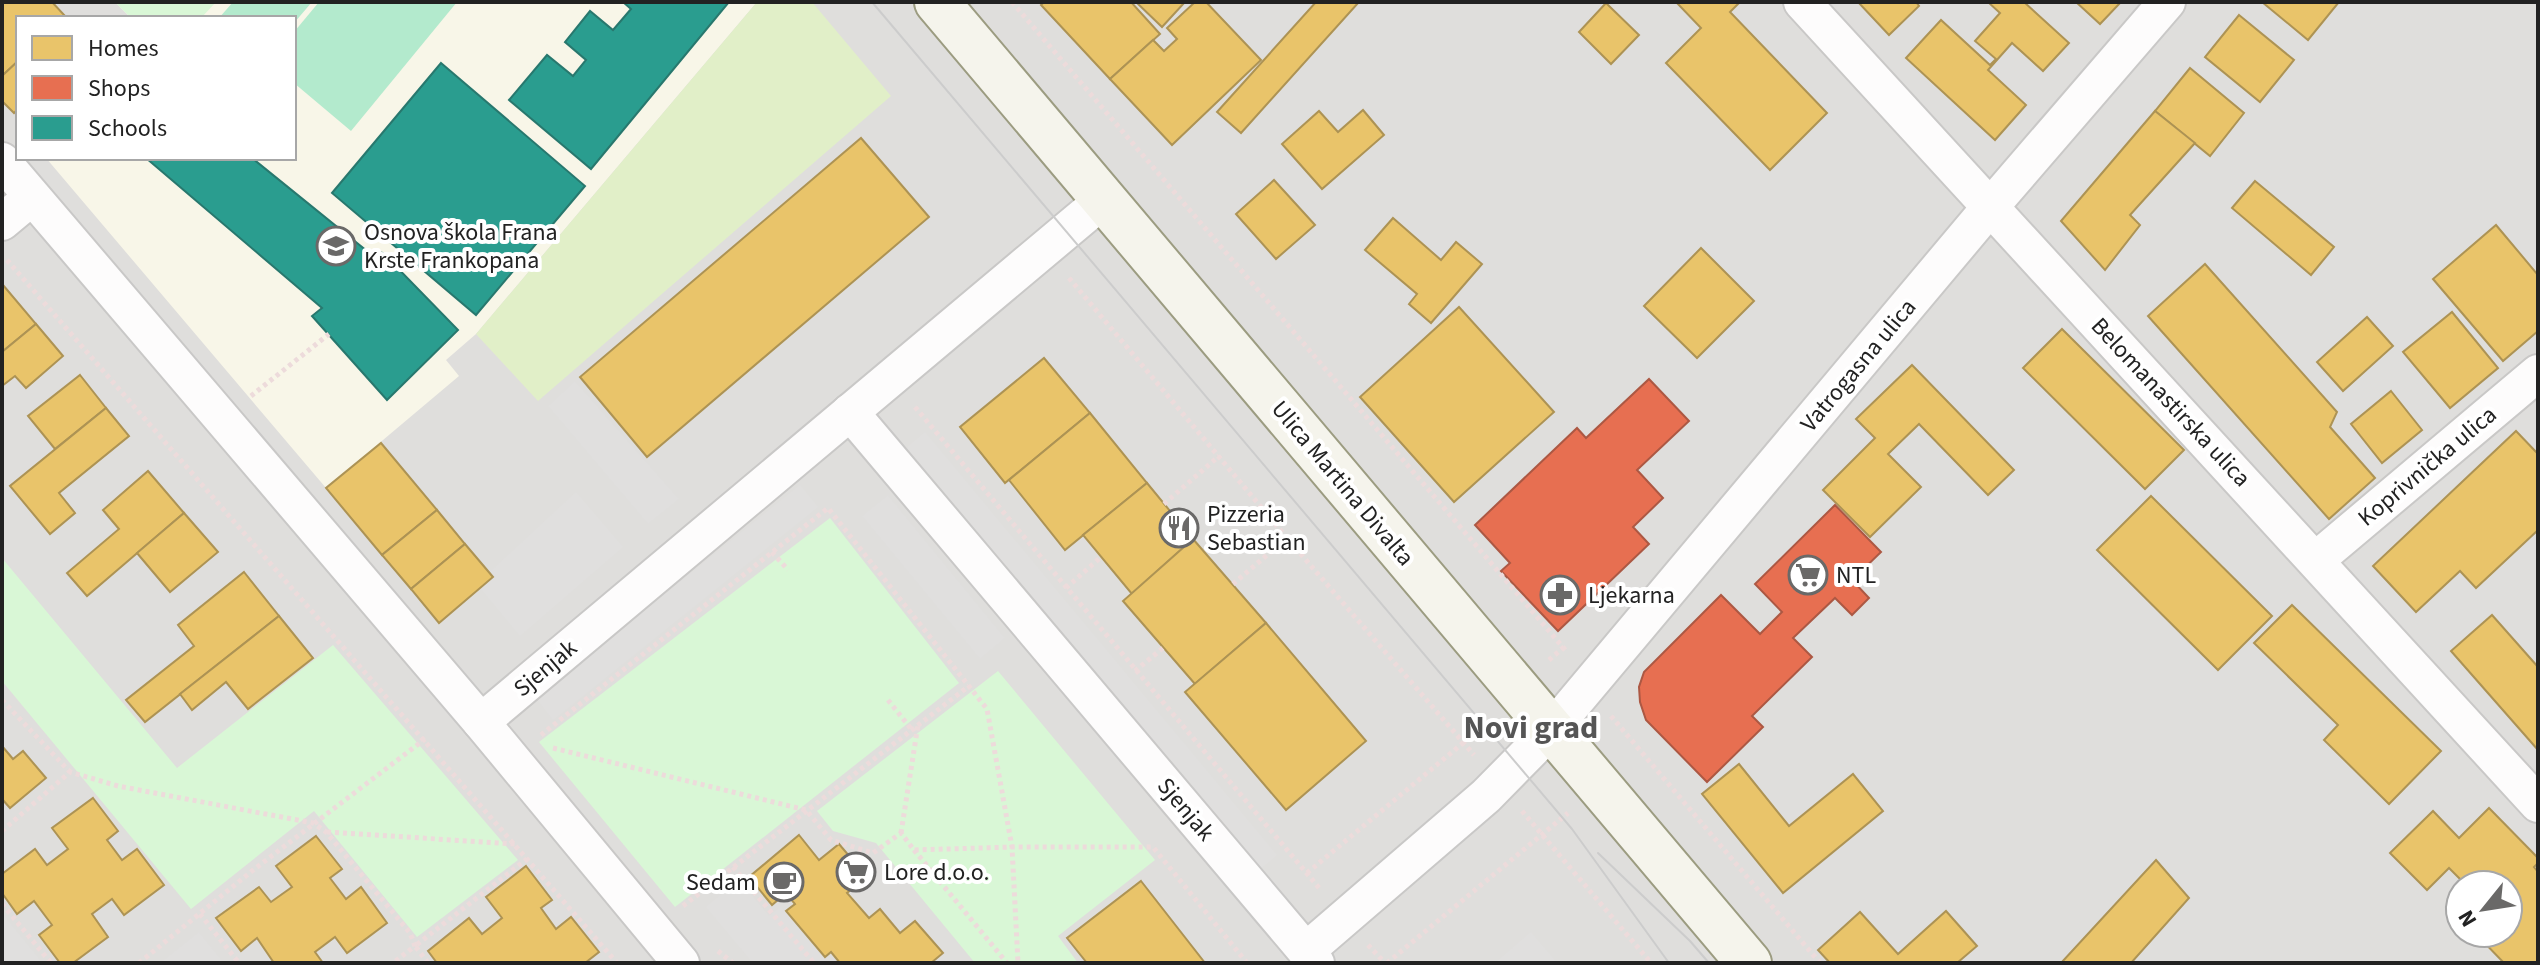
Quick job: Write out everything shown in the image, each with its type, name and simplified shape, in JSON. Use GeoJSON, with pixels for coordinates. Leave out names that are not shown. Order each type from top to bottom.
{"type":"FeatureCollection","features":[{"type":"Feature","properties":{"kind":"street","name":"Ulica Martina Divalta"},"geometry":{"type":"LineString","coordinates":[[937,2],[1749,963]]}},
{"type":"Feature","properties":{"kind":"street","name":"Belomanastirska ulica"},"geometry":{"type":"LineString","coordinates":[[1802,2],[2538,804]]}},
{"type":"Feature","properties":{"kind":"street","name":"Vatrogasna ulica"},"geometry":{"type":"LineString","coordinates":[[1552,729],[1991,206],[2167,2]]}},
{"type":"Feature","properties":{"kind":"street"},"geometry":{"type":"LineString","coordinates":[[2,161],[481,722],[681,963]]}},
{"type":"Feature","properties":{"kind":"street"},"geometry":{"type":"LineString","coordinates":[[2,222],[32,197]]}},
{"type":"Feature","properties":{"kind":"street","name":"Sjenjak"},"geometry":{"type":"LineString","coordinates":[[481,722],[1103,200]]}},
{"type":"Feature","properties":{"kind":"street","name":"Koprivnička ulica"},"geometry":{"type":"LineString","coordinates":[[2316,560],[2538,373]]}},
{"type":"Feature","properties":{"kind":"street","name":"Sjenjak"},"geometry":{"type":"LineString","coordinates":[[850,412],[1311,957],[1344,918],[1499,784],[1552,729]]}},
{"type":"Feature","properties":{"kind":"path"},"geometry":{"type":"LineString","coordinates":[[1012,2],[1564,647],[1587,687],[1820,963]]}},
{"type":"Feature","properties":{"kind":"path"},"geometry":{"type":"LineString","coordinates":[[2,254],[617,963]]}},
{"type":"Feature","properties":{"kind":"path"},"geometry":{"type":"LineString","coordinates":[[1059,267],[1651,963]]}},
{"type":"Feature","properties":{"kind":"path"},"geometry":{"type":"LineString","coordinates":[[245,401],[329,334]]}},
{"type":"Feature","properties":{"kind":"path"},"geometry":{"type":"LineString","coordinates":[[907,399],[1344,918],[1386,963],[1641,751]]}},
{"type":"Feature","properties":{"kind":"path"},"geometry":{"type":"LineString","coordinates":[[1164,504],[1219,456]]}},
{"type":"Feature","properties":{"kind":"path"},"geometry":{"type":"LineString","coordinates":[[532,743],[828,508],[987,709],[1012,847],[1018,963]]}},
{"type":"Feature","properties":{"kind":"path"},"geometry":{"type":"LineString","coordinates":[[1233,584],[1287,538]]}},
{"type":"Feature","properties":{"kind":"path"},"geometry":{"type":"LineString","coordinates":[[772,552],[788,570]]}},
{"type":"Feature","properties":{"kind":"path"},"geometry":{"type":"LineString","coordinates":[[1066,588],[1101,557]]}},
{"type":"Feature","properties":{"kind":"path"},"geometry":{"type":"LineString","coordinates":[[1307,873],[1463,743],[1517,688],[1564,647]]}},
{"type":"Feature","properties":{"kind":"path"},"geometry":{"type":"LineString","coordinates":[[1135,671],[1163,648]]}},
{"type":"Feature","properties":{"kind":"path"},"geometry":{"type":"LineString","coordinates":[[673,914],[969,686]]}},
{"type":"Feature","properties":{"kind":"path"},"geometry":{"type":"LineString","coordinates":[[2,700],[70,772],[118,786],[313,823],[326,832],[410,933],[415,946],[428,963]]}},
{"type":"Feature","properties":{"kind":"path"},"geometry":{"type":"LineString","coordinates":[[888,700],[912,730]]}},
{"type":"Feature","properties":{"kind":"path"},"geometry":{"type":"LineString","coordinates":[[547,746],[806,810],[831,840],[873,853],[901,833],[918,725]]}},
{"type":"Feature","properties":{"kind":"path"},"geometry":{"type":"LineString","coordinates":[[139,963],[313,823],[425,739]]}},
{"type":"Feature","properties":{"kind":"path"},"geometry":{"type":"LineString","coordinates":[[2,831],[70,772]]}},
{"type":"Feature","properties":{"kind":"path"},"geometry":{"type":"LineString","coordinates":[[326,832],[515,844]]}},
{"type":"Feature","properties":{"kind":"path"},"geometry":{"type":"LineString","coordinates":[[901,833],[1007,963]]}},
{"type":"Feature","properties":{"kind":"path"},"geometry":{"type":"LineString","coordinates":[[914,850],[1153,847],[1247,963]]}},
{"type":"Feature","properties":{"kind":"path"},"geometry":{"type":"LineString","coordinates":[[393,963],[527,859]]}},
{"type":"Feature","properties":{"kind":"path"},"geometry":{"type":"LineString","coordinates":[[733,867],[814,963]]}},
{"type":"Feature","properties":{"kind":"path"},"geometry":{"type":"LineString","coordinates":[[2,904],[51,963]]}},
{"type":"Feature","properties":{"kind":"path"},"geometry":{"type":"LineString","coordinates":[[200,914],[239,963]]}},
{"type":"Feature","properties":{"kind":"shaded area"},"geometry":{"type":"Polygon","coordinates":[[[2,2],[2538,2],[2538,963],[2,963],[2,2]]]}},
{"type":"Feature","properties":{"kind":"shaded area","name":"Osnova škola Frana Krste Frankopana"},"geometry":{"type":"Polygon","coordinates":[[[115,2],[757,2],[476,334],[446,360],[459,376],[326,488],[48,160],[296,160],[296,16],[129,16],[115,2]]]}},
{"type":"Feature","properties":{"kind":"shaded area"},"geometry":{"type":"Polygon","coordinates":[[[575,381],[679,499],[648,524],[548,406],[575,381]]]}},
{"type":"Feature","properties":{"kind":"shaded area"},"geometry":{"type":"Polygon","coordinates":[[[925,432],[1277,855],[1257,872],[905,449],[925,432]]]}},
{"type":"Feature","properties":{"kind":"shaded area"},"geometry":{"type":"Polygon","coordinates":[[[800,485],[818,507],[553,720],[536,698],[800,485]]]}},
{"type":"Feature","properties":{"kind":"shaded area"},"geometry":{"type":"Polygon","coordinates":[[[576,492],[623,547],[520,636],[477,584],[576,492]]]}},
{"type":"Feature","properties":{"kind":"shaded area"},"geometry":{"type":"Polygon","coordinates":[[[888,495],[1005,638],[980,659],[862,516],[888,495]]]}},
{"type":"Feature","properties":{"kind":"shaded area"},"geometry":{"type":"Polygon","coordinates":[[[739,880],[769,916],[781,907],[828,963],[753,963],[706,907],[739,880]]]}},
{"type":"Feature","properties":{"kind":"shaded area"},"geometry":{"type":"Polygon","coordinates":[[[2,913],[43,963],[2,963],[2,913]]]}},
{"type":"Feature","properties":{"kind":"shaded area"},"geometry":{"type":"Polygon","coordinates":[[[199,932],[224,963],[160,963],[199,932]]]}},
{"type":"Feature","properties":{"kind":"shaded area"},"geometry":{"type":"Polygon","coordinates":[[[1531,932],[1557,963],[1495,963],[1531,932]]]}},
{"type":"Feature","properties":{"kind":"green space"},"geometry":{"type":"Polygon","coordinates":[[[115,2],[216,2],[203,16],[129,16],[115,2]]]}},
{"type":"Feature","properties":{"kind":"green space"},"geometry":{"type":"Polygon","coordinates":[[[233,2],[312,2],[296,21],[296,16],[221,16],[233,2]]]}},
{"type":"Feature","properties":{"kind":"green space"},"geometry":{"type":"Polygon","coordinates":[[[319,2],[457,2],[351,131],[296,85],[296,30],[319,2]]]}},
{"type":"Feature","properties":{"kind":"green space"},"geometry":{"type":"Polygon","coordinates":[[[757,2],[812,2],[891,96],[538,401],[476,334],[757,2]]]}},
{"type":"Feature","properties":{"kind":"green space"},"geometry":{"type":"Polygon","coordinates":[[[830,518],[959,683],[675,907],[539,742],[830,518]]]}},
{"type":"Feature","properties":{"kind":"green space"},"geometry":{"type":"Polygon","coordinates":[[[2,558],[177,768],[333,645],[518,860],[417,937],[314,811],[191,909],[2,681],[2,558]]]}},
{"type":"Feature","properties":{"kind":"green space"},"geometry":{"type":"Polygon","coordinates":[[[998,671],[1155,860],[1058,936],[1078,963],[975,963],[876,843],[833,831],[817,811],[998,671]]]}},
{"type":"Feature","properties":{"kind":"building: Homes"},"geometry":{"type":"Polygon","coordinates":[[[2,2],[52,2],[65,16],[16,16],[16,63],[2,76],[2,2]]]}},
{"type":"Feature","properties":{"kind":"building: Homes"},"geometry":{"type":"Polygon","coordinates":[[[1044,2],[1131,2],[1160,34],[1110,79],[1041,5],[1044,2]]]}},
{"type":"Feature","properties":{"kind":"building: Homes"},"geometry":{"type":"Polygon","coordinates":[[[1136,2],[1185,2],[1162,27],[1136,2]]]}},
{"type":"Feature","properties":{"kind":"building: Homes"},"geometry":{"type":"Polygon","coordinates":[[[1195,2],[1206,2],[1261,60],[1172,145],[1110,79],[1153,40],[1164,51],[1177,39],[1167,28],[1195,2]]]}},
{"type":"Feature","properties":{"kind":"building: Homes"},"geometry":{"type":"Polygon","coordinates":[[[1316,2],[1359,2],[1241,133],[1217,112],[1316,2]]]}},
{"type":"Feature","properties":{"kind":"building: Homes"},"geometry":{"type":"Polygon","coordinates":[[[1676,2],[1740,2],[1730,12],[1827,113],[1770,170],[1666,63],[1701,28],[1676,2]]]}},
{"type":"Feature","properties":{"kind":"building: Homes"},"geometry":{"type":"Polygon","coordinates":[[[1858,2],[1916,2],[1919,6],[1889,35],[1858,2]]]}},
{"type":"Feature","properties":{"kind":"building: Homes"},"geometry":{"type":"Polygon","coordinates":[[[1988,2],[2024,2],[2069,43],[2043,71],[2012,43],[1988,70],[2026,105],[1995,140],[1906,58],[1941,20],[1990,65],[1996,59],[1975,41],[2000,13],[1988,2]]]}},
{"type":"Feature","properties":{"kind":"building: Homes"},"geometry":{"type":"Polygon","coordinates":[[[2076,2],[2121,2],[2100,24],[2076,2]]]}},
{"type":"Feature","properties":{"kind":"building: Homes"},"geometry":{"type":"Polygon","coordinates":[[[2262,2],[2339,2],[2308,40],[2262,2]]]}},
{"type":"Feature","properties":{"kind":"building: Homes"},"geometry":{"type":"Polygon","coordinates":[[[1606,3],[1639,35],[1611,64],[1579,32],[1606,3]]]}},
{"type":"Feature","properties":{"kind":"building: Homes"},"geometry":{"type":"Polygon","coordinates":[[[2239,15],[2294,60],[2260,102],[2205,57],[2239,15]]]}},
{"type":"Feature","properties":{"kind":"building: Homes"},"geometry":{"type":"Polygon","coordinates":[[[16,63],[14,113],[2,101],[2,76],[16,63]]]}},
{"type":"Feature","properties":{"kind":"building: Homes"},"geometry":{"type":"Polygon","coordinates":[[[2190,68],[2244,113],[2210,156],[2155,111],[2190,68]]]}},
{"type":"Feature","properties":{"kind":"building: Homes"},"geometry":{"type":"Polygon","coordinates":[[[1363,110],[1384,135],[1322,189],[1282,144],[1319,111],[1338,132],[1363,110]]]}},
{"type":"Feature","properties":{"kind":"building: Homes"},"geometry":{"type":"Polygon","coordinates":[[[2155,111],[2195,143],[2130,215],[2140,225],[2105,270],[2061,221],[2155,111]]]}},
{"type":"Feature","properties":{"kind":"building: Homes"},"geometry":{"type":"Polygon","coordinates":[[[861,138],[929,217],[647,457],[580,377],[861,138]]]}},
{"type":"Feature","properties":{"kind":"building: Homes"},"geometry":{"type":"Polygon","coordinates":[[[1274,180],[1315,225],[1276,259],[1236,214],[1274,180]]]}},
{"type":"Feature","properties":{"kind":"building: Homes"},"geometry":{"type":"Polygon","coordinates":[[[2255,181],[2334,247],[2311,275],[2232,208],[2255,181]]]}},
{"type":"Feature","properties":{"kind":"building: Homes"},"geometry":{"type":"Polygon","coordinates":[[[1393,218],[1441,260],[1456,242],[1482,264],[1431,323],[1409,304],[1417,294],[1365,250],[1393,218]]]}},
{"type":"Feature","properties":{"kind":"building: Homes"},"geometry":{"type":"Polygon","coordinates":[[[2496,225],[2538,275],[2538,331],[2503,361],[2433,279],[2496,225]]]}},
{"type":"Feature","properties":{"kind":"building: Homes"},"geometry":{"type":"Polygon","coordinates":[[[1701,248],[1754,301],[1697,358],[1644,306],[1701,248]]]}},
{"type":"Feature","properties":{"kind":"building: Homes"},"geometry":{"type":"Polygon","coordinates":[[[2205,264],[2337,412],[2330,427],[2375,478],[2329,519],[2148,316],[2205,264]]]}},
{"type":"Feature","properties":{"kind":"building: Homes"},"geometry":{"type":"Polygon","coordinates":[[[2,286],[36,324],[2,352],[2,286]]]}},
{"type":"Feature","properties":{"kind":"building: Homes"},"geometry":{"type":"Polygon","coordinates":[[[1459,307],[1554,412],[1454,502],[1360,397],[1459,307]]]}},
{"type":"Feature","properties":{"kind":"building: Homes"},"geometry":{"type":"Polygon","coordinates":[[[2452,312],[2498,368],[2450,408],[2403,352],[2452,312]]]}},
{"type":"Feature","properties":{"kind":"building: Homes"},"geometry":{"type":"Polygon","coordinates":[[[2367,317],[2393,346],[2343,391],[2317,362],[2367,317]]]}},
{"type":"Feature","properties":{"kind":"building: Homes"},"geometry":{"type":"Polygon","coordinates":[[[36,324],[63,356],[26,388],[15,376],[2,386],[2,352],[36,324]]]}},
{"type":"Feature","properties":{"kind":"building: Homes"},"geometry":{"type":"Polygon","coordinates":[[[2062,329],[2184,450],[2145,489],[2023,368],[2062,329]]]}},
{"type":"Feature","properties":{"kind":"building: Homes"},"geometry":{"type":"Polygon","coordinates":[[[1044,358],[1090,413],[1005,483],[960,427],[1044,358]]]}},
{"type":"Feature","properties":{"kind":"building: Homes"},"geometry":{"type":"Polygon","coordinates":[[[1912,365],[2014,470],[1988,495],[1919,424],[1888,454],[1921,487],[1870,537],[1823,490],[1875,438],[1856,419],[1912,365]]]}},
{"type":"Feature","properties":{"kind":"building: Homes"},"geometry":{"type":"Polygon","coordinates":[[[80,375],[106,408],[55,449],[28,416],[80,375]]]}},
{"type":"Feature","properties":{"kind":"building: Homes"},"geometry":{"type":"Polygon","coordinates":[[[2391,391],[2422,430],[2382,463],[2351,424],[2391,391]]]}},
{"type":"Feature","properties":{"kind":"building: Homes"},"geometry":{"type":"Polygon","coordinates":[[[106,408],[129,436],[59,493],[75,513],[50,534],[10,486],[106,408]]]}},
{"type":"Feature","properties":{"kind":"building: Homes"},"geometry":{"type":"Polygon","coordinates":[[[1090,413],[1147,483],[1065,550],[1009,480],[1090,413]]]}},
{"type":"Feature","properties":{"kind":"building: Homes"},"geometry":{"type":"Polygon","coordinates":[[[2516,431],[2538,454],[2538,530],[2476,588],[2460,571],[2416,612],[2373,566],[2516,431]]]}},
{"type":"Feature","properties":{"kind":"building: Homes"},"geometry":{"type":"Polygon","coordinates":[[[381,443],[437,510],[382,555],[326,488],[381,443]]]}},
{"type":"Feature","properties":{"kind":"building: Homes"},"geometry":{"type":"Polygon","coordinates":[[[148,471],[184,513],[87,596],[67,573],[119,529],[103,510],[148,471]]]}},
{"type":"Feature","properties":{"kind":"building: Homes"},"geometry":{"type":"Polygon","coordinates":[[[1147,483],[1193,539],[1132,594],[1083,535],[1147,483]]]}},
{"type":"Feature","properties":{"kind":"building: Homes"},"geometry":{"type":"Polygon","coordinates":[[[2151,496],[2272,616],[2218,670],[2097,550],[2151,496]]]}},
{"type":"Feature","properties":{"kind":"building: Homes"},"geometry":{"type":"Polygon","coordinates":[[[437,510],[465,544],[411,589],[382,555],[437,510]]]}},
{"type":"Feature","properties":{"kind":"building: Homes"},"geometry":{"type":"Polygon","coordinates":[[[184,513],[218,552],[170,592],[137,553],[184,513]]]}},
{"type":"Feature","properties":{"kind":"building: Homes"},"geometry":{"type":"Polygon","coordinates":[[[1193,539],[1266,623],[1195,684],[1123,601],[1193,539]]]}},
{"type":"Feature","properties":{"kind":"building: Homes"},"geometry":{"type":"Polygon","coordinates":[[[465,544],[493,577],[439,623],[411,589],[465,544]]]}},
{"type":"Feature","properties":{"kind":"building: Homes"},"geometry":{"type":"Polygon","coordinates":[[[244,572],[279,616],[145,722],[126,700],[194,646],[178,625],[244,572]]]}},
{"type":"Feature","properties":{"kind":"building: Homes"},"geometry":{"type":"Polygon","coordinates":[[[2292,605],[2441,751],[2389,804],[2324,740],[2338,725],[2254,643],[2292,605]]]}},
{"type":"Feature","properties":{"kind":"building: Homes"},"geometry":{"type":"Polygon","coordinates":[[[2492,615],[2538,667],[2538,750],[2451,651],[2492,615]]]}},
{"type":"Feature","properties":{"kind":"building: Homes"},"geometry":{"type":"Polygon","coordinates":[[[279,616],[313,658],[248,709],[226,682],[192,710],[180,694],[279,616]]]}},
{"type":"Feature","properties":{"kind":"building: Homes"},"geometry":{"type":"Polygon","coordinates":[[[1266,623],[1366,741],[1286,810],[1185,692],[1266,623]]]}},
{"type":"Feature","properties":{"kind":"building: Homes"},"geometry":{"type":"Polygon","coordinates":[[[2,746],[13,759],[23,751],[46,778],[10,808],[2,799],[2,746]]]}},
{"type":"Feature","properties":{"kind":"building: Homes"},"geometry":{"type":"Polygon","coordinates":[[[1739,764],[1789,826],[1853,774],[1883,811],[1783,893],[1702,794],[1739,764]]]}},
{"type":"Feature","properties":{"kind":"building: Homes"},"geometry":{"type":"Polygon","coordinates":[[[93,798],[118,831],[107,840],[122,860],[137,849],[164,885],[124,915],[112,899],[92,914],[108,937],[73,963],[60,963],[39,935],[52,925],[34,901],[17,914],[2,893],[2,874],[35,849],[47,865],[68,849],[52,828],[93,798]]]}},
{"type":"Feature","properties":{"kind":"building: Homes"},"geometry":{"type":"Polygon","coordinates":[[[2489,808],[2538,858],[2534,867],[2538,872],[2538,963],[2504,963],[2490,949],[2524,949],[2524,869],[2444,869],[2444,873],[2427,890],[2390,853],[2433,811],[2459,838],[2489,808]]]}},
{"type":"Feature","properties":{"kind":"building: Homes"},"geometry":{"type":"Polygon","coordinates":[[[799,835],[819,860],[839,844],[867,877],[847,893],[869,918],[880,909],[900,933],[915,921],[943,953],[931,963],[840,963],[831,952],[825,957],[786,911],[795,904],[786,893],[772,905],[749,877],[799,835]]]}},
{"type":"Feature","properties":{"kind":"building: Homes"},"geometry":{"type":"Polygon","coordinates":[[[316,836],[342,869],[330,878],[346,899],[361,887],[387,923],[347,953],[335,937],[315,952],[323,963],[274,963],[257,938],[241,951],[216,918],[259,887],[271,902],[292,887],[276,866],[316,836]]]}},
{"type":"Feature","properties":{"kind":"building: Homes"},"geometry":{"type":"Polygon","coordinates":[[[2156,860],[2189,898],[2131,963],[2061,963],[2156,860]]]}},
{"type":"Feature","properties":{"kind":"building: Homes"},"geometry":{"type":"Polygon","coordinates":[[[526,866],[552,900],[541,908],[556,929],[571,917],[599,952],[585,963],[437,963],[428,951],[469,918],[482,934],[502,918],[486,897],[526,866]]]}},
{"type":"Feature","properties":{"kind":"building: Homes"},"geometry":{"type":"Polygon","coordinates":[[[1141,881],[1205,963],[1087,963],[1067,938],[1141,881]]]}},
{"type":"Feature","properties":{"kind":"building: Homes"},"geometry":{"type":"Polygon","coordinates":[[[1946,911],[1977,946],[1957,963],[1830,963],[1818,950],[1860,912],[1898,954],[1946,911]]]}},
{"type":"Feature","properties":{"kind":"building: Shops"},"geometry":{"type":"Polygon","coordinates":[[[1649,379],[1689,421],[1637,470],[1663,498],[1633,527],[1649,544],[1558,631],[1501,571],[1510,563],[1475,525],[1577,428],[1586,438],[1649,379]]]}},
{"type":"Feature","properties":{"kind":"building: Shops"},"geometry":{"type":"Polygon","coordinates":[[[1835,505],[1881,552],[1852,580],[1869,598],[1852,615],[1835,598],[1793,638],[1812,657],[1752,716],[1763,727],[1707,782],[1646,720],[1639,687],[1644,672],[1721,595],[1760,634],[1782,612],[1755,584],[1835,505]]]}},
{"type":"Feature","properties":{"kind":"building: Schools"},"geometry":{"type":"Polygon","coordinates":[[[623,2],[729,2],[591,169],[509,100],[547,55],[573,76],[586,60],[565,42],[590,11],[613,30],[631,9],[623,2]]]}},
{"type":"Feature","properties":{"kind":"building: Schools"},"geometry":{"type":"Polygon","coordinates":[[[441,63],[585,186],[476,315],[332,193],[441,63]]]}},
{"type":"Feature","properties":{"kind":"building: Schools"},"geometry":{"type":"Polygon","coordinates":[[[148,160],[254,160],[367,251],[383,253],[458,330],[387,400],[312,316],[322,308],[148,160]]]}},
{"type":"Feature","properties":{"kind":"tram line"},"geometry":{"type":"LineString","coordinates":[[872,2],[1572,829],[1669,963]]}},
{"type":"Feature","properties":{"kind":"tram line"},"geometry":{"type":"LineString","coordinates":[[1598,853],[1709,963]]}},
{"type":"Feature","properties":{"kind":"place","name":"Osnova škola Frana Krste Frankopana"},"geometry":{"type":"Point","coordinates":[336,246]}},
{"type":"Feature","properties":{"kind":"place","name":"Pizzeria Sebastian"},"geometry":{"type":"Point","coordinates":[1179,528]}},
{"type":"Feature","properties":{"kind":"place","name":"NTL"},"geometry":{"type":"Point","coordinates":[1808,575]}},
{"type":"Feature","properties":{"kind":"place","name":"Ljekarna"},"geometry":{"type":"Point","coordinates":[1560,595]}},
{"type":"Feature","properties":{"kind":"place","name":"Lore d.o.o."},"geometry":{"type":"Point","coordinates":[856,872]}},
{"type":"Feature","properties":{"kind":"place","name":"Sedam"},"geometry":{"type":"Point","coordinates":[784,882]}},
{"type":"Feature","properties":{"kind":"district","name":"Novi grad"},"geometry":{"type":"Point","coordinates":[1531,727]}}]}
